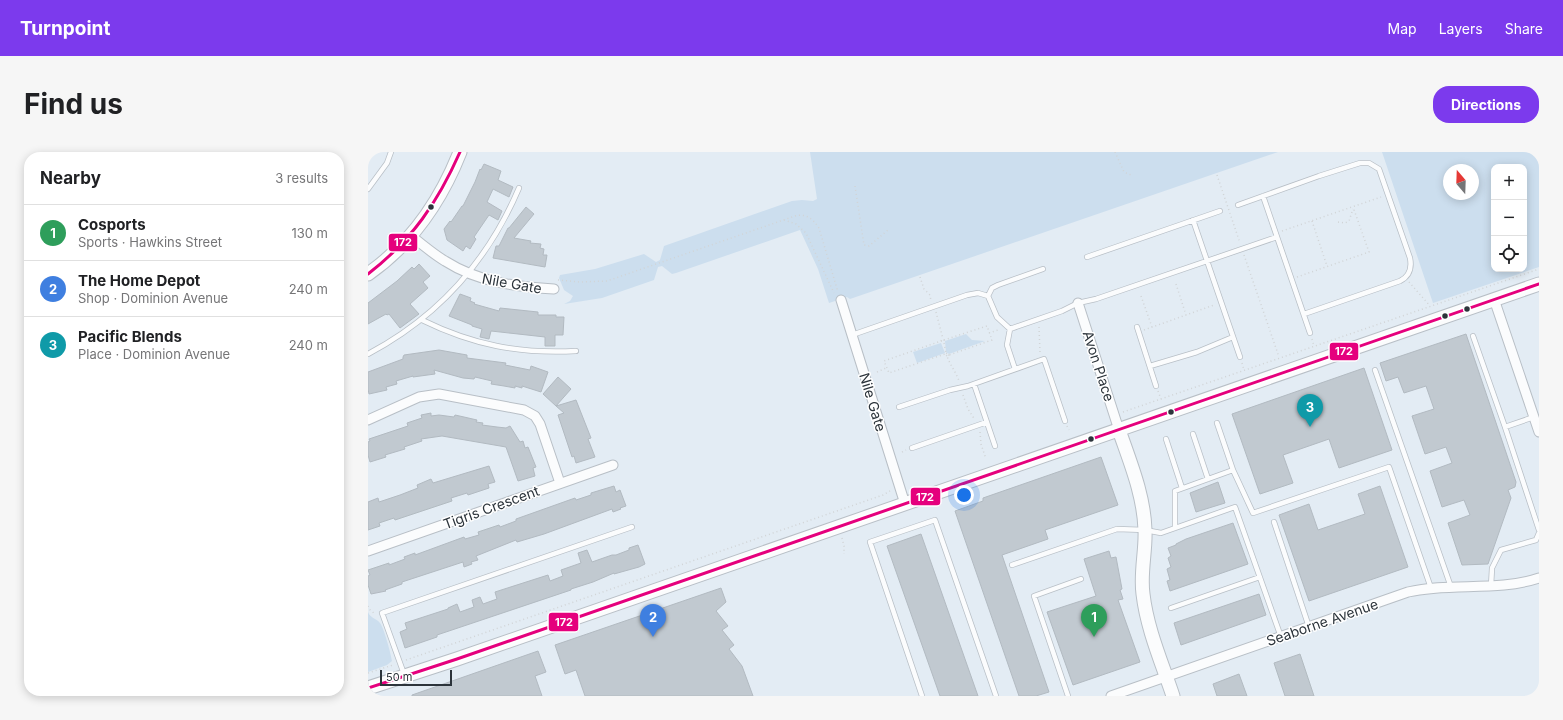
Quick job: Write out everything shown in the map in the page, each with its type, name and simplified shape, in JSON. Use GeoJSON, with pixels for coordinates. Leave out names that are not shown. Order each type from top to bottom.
{"type":"FeatureCollection","features":[{"type":"Feature","properties":{"kind":"main road"},"geometry":{"type":"LineString","coordinates":[[368,274],[411,236],[448,180],[460,152]]}},
{"type":"Feature","properties":{"kind":"main road"},"geometry":{"type":"LineString","coordinates":[[368,688],[1120,430],[1539,284]]}},
{"type":"Feature","properties":{"kind":"main road"},"geometry":{"type":"LineString","coordinates":[[1120,430],[1141,497],[1145,530],[1142,592],[1147,622],[1173,696]]}},
{"type":"Feature","properties":{"kind":"street","name":"Nile Gate"},"geometry":{"type":"LineString","coordinates":[[411,236],[445,261],[469,274],[489,281],[525,287],[554,289]]}},
{"type":"Feature","properties":{"kind":"street"},"geometry":{"type":"LineString","coordinates":[[1494,299],[1539,432]]}},
{"type":"Feature","properties":{"kind":"street","name":"Nile Gate"},"geometry":{"type":"LineString","coordinates":[[841,300],[905,504]]}},
{"type":"Feature","properties":{"kind":"street","name":"Avon Place"},"geometry":{"type":"LineString","coordinates":[[1078,303],[1120,430]]}},
{"type":"Feature","properties":{"kind":"street"},"geometry":{"type":"LineString","coordinates":[[368,420],[414,399],[434,394],[448,395],[524,410],[535,416],[540,424],[560,483]]}},
{"type":"Feature","properties":{"kind":"street","name":"Tigris Crescent"},"geometry":{"type":"LineString","coordinates":[[368,551],[613,465]]}},
{"type":"Feature","properties":{"kind":"street","name":"Seaborne Avenue"},"geometry":{"type":"LineString","coordinates":[[1111,696],[1397,596],[1431,588],[1491,586],[1520,583],[1539,578]]}},
{"type":"Feature","properties":{"kind":"lane"},"geometry":{"type":"LineString","coordinates":[[368,189],[387,162],[391,152]]}},
{"type":"Feature","properties":{"kind":"lane"},"geometry":{"type":"LineString","coordinates":[[1238,205],[1319,176],[1364,162],[1372,164],[1378,169],[1411,261],[1410,269],[1406,277],[1400,281],[1304,314]]}},
{"type":"Feature","properties":{"kind":"lane"},"geometry":{"type":"LineString","coordinates":[[368,354],[393,340],[422,320],[469,274],[504,222],[519,188]]}},
{"type":"Feature","properties":{"kind":"lane"},"geometry":{"type":"LineString","coordinates":[[1263,196],[1310,333]]}},
{"type":"Feature","properties":{"kind":"lane"},"geometry":{"type":"LineString","coordinates":[[1087,257],[1137,238],[1220,211]]}},
{"type":"Feature","properties":{"kind":"lane"},"geometry":{"type":"LineString","coordinates":[[1193,220],[1240,357]]}},
{"type":"Feature","properties":{"kind":"lane"},"geometry":{"type":"LineString","coordinates":[[1010,329],[1062,311],[1078,303],[1096,299],[1277,237]]}},
{"type":"Feature","properties":{"kind":"lane"},"geometry":{"type":"LineString","coordinates":[[1010,329],[997,317],[988,296],[992,288],[998,284],[1043,269]]}},
{"type":"Feature","properties":{"kind":"lane"},"geometry":{"type":"LineString","coordinates":[[852,335],[967,295],[978,293],[988,296]]}},
{"type":"Feature","properties":{"kind":"lane"},"geometry":{"type":"LineString","coordinates":[[422,320],[456,336],[502,348],[535,352],[576,351]]}},
{"type":"Feature","properties":{"kind":"lane"},"geometry":{"type":"LineString","coordinates":[[1010,329],[1007,345],[1015,369]]}},
{"type":"Feature","properties":{"kind":"lane"},"geometry":{"type":"LineString","coordinates":[[1138,330],[1156,386]]}},
{"type":"Feature","properties":{"kind":"lane"},"geometry":{"type":"LineString","coordinates":[[1473,336],[1539,530]]}},
{"type":"Feature","properties":{"kind":"lane"},"geometry":{"type":"LineString","coordinates":[[1150,366],[1197,352],[1233,337]]}},
{"type":"Feature","properties":{"kind":"lane"},"geometry":{"type":"LineString","coordinates":[[899,407],[950,390],[974,384],[1043,360],[1065,421]]}},
{"type":"Feature","properties":{"kind":"lane"},"geometry":{"type":"LineString","coordinates":[[1376,370],[1451,587]]}},
{"type":"Feature","properties":{"kind":"lane"},"geometry":{"type":"LineString","coordinates":[[974,384],[995,446]]}},
{"type":"Feature","properties":{"kind":"lane"},"geometry":{"type":"LineString","coordinates":[[1504,427],[1534,417]]}},
{"type":"Feature","properties":{"kind":"lane"},"geometry":{"type":"LineString","coordinates":[[912,448],[987,422]]}},
{"type":"Feature","properties":{"kind":"lane"},"geometry":{"type":"LineString","coordinates":[[1217,422],[1233,470],[1253,513],[1389,467],[1431,588]]}},
{"type":"Feature","properties":{"kind":"lane"},"geometry":{"type":"LineString","coordinates":[[1193,434],[1208,479]]}},
{"type":"Feature","properties":{"kind":"lane"},"geometry":{"type":"LineString","coordinates":[[1166,439],[1182,488]]}},
{"type":"Feature","properties":{"kind":"lane"},"geometry":{"type":"LineString","coordinates":[[1175,528],[1175,491],[1233,470]]}},
{"type":"Feature","properties":{"kind":"lane"},"geometry":{"type":"LineString","coordinates":[[1012,565],[1117,529],[1145,530],[1161,533],[1236,507],[1281,637]]}},
{"type":"Feature","properties":{"kind":"lane"},"geometry":{"type":"LineString","coordinates":[[922,696],[870,542],[935,520],[996,696]]}},
{"type":"Feature","properties":{"kind":"lane"},"geometry":{"type":"LineString","coordinates":[[1274,522],[1309,627]]}},
{"type":"Feature","properties":{"kind":"lane"},"geometry":{"type":"LineString","coordinates":[[404,676],[382,613],[632,527]]}},
{"type":"Feature","properties":{"kind":"lane"},"geometry":{"type":"LineString","coordinates":[[1491,586],[1492,568],[1501,550],[1536,540],[1539,534]]}},
{"type":"Feature","properties":{"kind":"lane"},"geometry":{"type":"LineString","coordinates":[[1171,608],[1260,577]]}},
{"type":"Feature","properties":{"kind":"lane"},"geometry":{"type":"LineString","coordinates":[[1068,696],[1034,596],[1081,579]]}},
{"type":"Feature","properties":{"kind":"path"},"geometry":{"type":"LineString","coordinates":[[1115,152],[1124,172],[1131,175]]}},
{"type":"Feature","properties":{"kind":"path"},"geometry":{"type":"LineString","coordinates":[[1217,175],[1241,244]]}},
{"type":"Feature","properties":{"kind":"path"},"geometry":{"type":"LineString","coordinates":[[855,186],[864,245],[869,246],[888,230]]}},
{"type":"Feature","properties":{"kind":"path"},"geometry":{"type":"LineString","coordinates":[[1282,231],[1388,195]]}},
{"type":"Feature","properties":{"kind":"path"},"geometry":{"type":"LineString","coordinates":[[1220,211],[1238,205]]}},
{"type":"Feature","properties":{"kind":"path"},"geometry":{"type":"LineString","coordinates":[[1338,222],[1345,223],[1349,221],[1353,207]]}},
{"type":"Feature","properties":{"kind":"path"},"geometry":{"type":"LineString","coordinates":[[1292,279],[1369,252],[1353,207]]}},
{"type":"Feature","properties":{"kind":"path"},"geometry":{"type":"LineString","coordinates":[[554,289],[555,280],[580,282],[607,281],[784,220],[803,215],[810,218],[819,228],[841,300]]}},
{"type":"Feature","properties":{"kind":"path"},"geometry":{"type":"LineString","coordinates":[[784,220],[796,224],[806,233],[830,287],[835,296],[841,300]]}},
{"type":"Feature","properties":{"kind":"path"},"geometry":{"type":"LineString","coordinates":[[1312,221],[1327,267]]}},
{"type":"Feature","properties":{"kind":"path"},"geometry":{"type":"LineString","coordinates":[[1243,253],[1280,358]]}},
{"type":"Feature","properties":{"kind":"path"},"geometry":{"type":"LineString","coordinates":[[1122,412],[1539,268]]}},
{"type":"Feature","properties":{"kind":"path"},"geometry":{"type":"LineString","coordinates":[[920,277],[924,289],[930,295],[932,302]]}},
{"type":"Feature","properties":{"kind":"path"},"geometry":{"type":"LineString","coordinates":[[1406,277],[1411,286],[1430,306]]}},
{"type":"Feature","properties":{"kind":"path"},"geometry":{"type":"LineString","coordinates":[[1176,284],[1186,315]]}},
{"type":"Feature","properties":{"kind":"path"},"geometry":{"type":"LineString","coordinates":[[1141,296],[1152,327]]}},
{"type":"Feature","properties":{"kind":"path"},"geometry":{"type":"LineString","coordinates":[[1138,330],[1152,327],[1222,303]]}},
{"type":"Feature","properties":{"kind":"path"},"geometry":{"type":"LineString","coordinates":[[935,311],[947,354],[960,383]]}},
{"type":"Feature","properties":{"kind":"path"},"geometry":{"type":"LineString","coordinates":[[987,326],[992,340],[889,373],[884,361],[943,341],[987,326]]}},
{"type":"Feature","properties":{"kind":"path"},"geometry":{"type":"LineString","coordinates":[[1040,327],[1039,350],[1043,360]]}},
{"type":"Feature","properties":{"kind":"path"},"geometry":{"type":"LineString","coordinates":[[989,333],[998,330]]}},
{"type":"Feature","properties":{"kind":"path"},"geometry":{"type":"LineString","coordinates":[[877,372],[887,368]]}},
{"type":"Feature","properties":{"kind":"path"},"geometry":{"type":"LineString","coordinates":[[961,391],[968,409],[975,420]]}},
{"type":"Feature","properties":{"kind":"path"},"geometry":{"type":"LineString","coordinates":[[979,430],[981,444],[986,459]]}},
{"type":"Feature","properties":{"kind":"path"},"geometry":{"type":"LineString","coordinates":[[368,673],[883,495],[890,491]]}},
{"type":"Feature","properties":{"kind":"path"},"geometry":{"type":"LineString","coordinates":[[838,527],[844,546],[844,554]]}},
{"type":"Feature","properties":{"kind":"path"},"geometry":{"type":"LineString","coordinates":[[368,606],[374,614],[382,613]]}},
{"type":"Feature","properties":{"kind":"shaded area"},"geometry":{"type":"Polygon","coordinates":[[[810,152],[1278,152],[850,299],[847,297],[829,303],[818,269],[800,230],[676,273],[672,274],[662,266],[658,267],[654,280],[602,298],[564,304],[570,301],[573,296],[564,290],[559,278],[560,275],[595,269],[644,254],[656,262],[660,260],[664,246],[792,201],[813,201],[817,199],[810,152]]]}},
{"type":"Feature","properties":{"kind":"shaded area"},"geometry":{"type":"Polygon","coordinates":[[[1382,152],[1539,152],[1539,267],[1527,271],[1527,164],[1491,164],[1491,272],[1524,272],[1433,303],[1382,152]]]}},
{"type":"Feature","properties":{"kind":"shaded area"},"geometry":{"type":"Polygon","coordinates":[[[966,334],[972,340],[985,341],[949,354],[946,352],[945,341],[966,334]]]}},
{"type":"Feature","properties":{"kind":"shaded area"},"geometry":{"type":"Polygon","coordinates":[[[941,343],[945,353],[917,363],[913,352],[941,343]]]}},
{"type":"Feature","properties":{"kind":"shaded area"},"geometry":{"type":"Polygon","coordinates":[[[368,612],[370,616],[378,621],[382,626],[392,661],[387,665],[368,672],[368,612]]]}},
{"type":"Feature","properties":{"kind":"building"},"geometry":{"type":"Polygon","coordinates":[[[484,164],[501,171],[498,180],[513,187],[509,197],[493,189],[487,202],[502,211],[498,220],[489,215],[474,237],[476,239],[470,249],[466,246],[463,251],[447,240],[444,229],[463,206],[480,169],[481,170],[484,164]]]}},
{"type":"Feature","properties":{"kind":"building"},"geometry":{"type":"Polygon","coordinates":[[[526,207],[534,214],[514,238],[531,241],[530,243],[541,244],[540,248],[544,249],[543,255],[547,255],[545,267],[493,258],[496,246],[499,246],[508,228],[526,207]]]}},
{"type":"Feature","properties":{"kind":"building"},"geometry":{"type":"Polygon","coordinates":[[[419,264],[430,276],[423,282],[428,288],[410,304],[419,314],[400,328],[389,314],[386,314],[368,324],[368,303],[397,281],[412,267],[414,269],[419,264]]]}},
{"type":"Feature","properties":{"kind":"building"},"geometry":{"type":"Polygon","coordinates":[[[460,294],[471,298],[470,301],[475,303],[474,304],[499,311],[500,308],[538,312],[538,315],[556,315],[556,317],[564,317],[563,335],[555,335],[555,346],[545,346],[545,337],[491,331],[489,339],[480,337],[482,329],[449,316],[460,294]]]}},
{"type":"Feature","properties":{"kind":"building"},"geometry":{"type":"Polygon","coordinates":[[[1466,334],[1516,482],[1515,487],[1508,490],[1511,498],[1488,564],[1462,565],[1448,523],[1470,515],[1464,500],[1442,507],[1430,471],[1452,463],[1446,447],[1425,454],[1412,416],[1434,409],[1426,386],[1404,393],[1398,377],[1386,381],[1380,363],[1466,334]]]}},
{"type":"Feature","properties":{"kind":"building"},"geometry":{"type":"Polygon","coordinates":[[[439,350],[467,355],[467,358],[506,363],[505,365],[530,370],[531,366],[548,372],[541,392],[522,386],[522,388],[515,386],[515,388],[491,384],[492,381],[475,377],[474,379],[463,378],[434,370],[435,374],[413,376],[396,381],[397,384],[386,387],[387,390],[369,394],[368,372],[403,359],[404,355],[439,350]]]}},
{"type":"Feature","properties":{"kind":"building"},"geometry":{"type":"Polygon","coordinates":[[[1364,368],[1392,450],[1339,468],[1329,439],[1283,455],[1293,483],[1260,494],[1232,414],[1364,368]]]}},
{"type":"Feature","properties":{"kind":"building"},"geometry":{"type":"Polygon","coordinates":[[[558,377],[571,389],[556,406],[543,394],[558,377]]]}},
{"type":"Feature","properties":{"kind":"building"},"geometry":{"type":"Polygon","coordinates":[[[576,400],[591,438],[588,439],[595,457],[576,463],[574,456],[572,457],[558,415],[564,413],[556,406],[576,400]]]}},
{"type":"Feature","properties":{"kind":"building"},"geometry":{"type":"Polygon","coordinates":[[[431,413],[431,416],[439,415],[454,417],[455,415],[477,420],[476,422],[483,423],[482,425],[506,428],[510,426],[520,442],[523,441],[525,448],[528,447],[536,467],[533,468],[535,476],[518,481],[506,447],[442,436],[421,439],[422,441],[404,447],[405,449],[385,455],[386,457],[370,462],[368,455],[369,439],[408,426],[407,423],[422,418],[421,415],[431,413]]]}},
{"type":"Feature","properties":{"kind":"building"},"geometry":{"type":"Polygon","coordinates":[[[1101,457],[1118,505],[1045,530],[1048,539],[1002,555],[1049,692],[1036,696],[1019,696],[955,511],[983,501],[983,498],[1101,457]]]}},
{"type":"Feature","properties":{"kind":"building"},"geometry":{"type":"Polygon","coordinates":[[[489,466],[495,482],[488,484],[489,488],[468,495],[467,493],[451,498],[452,501],[395,520],[394,518],[379,523],[380,526],[368,530],[368,502],[378,498],[379,502],[400,495],[418,488],[417,485],[431,479],[433,483],[489,466]]]}},
{"type":"Feature","properties":{"kind":"building"},"geometry":{"type":"Polygon","coordinates":[[[1218,482],[1225,503],[1196,512],[1190,493],[1218,482]]]}},
{"type":"Feature","properties":{"kind":"building"},"geometry":{"type":"Polygon","coordinates":[[[614,486],[616,492],[620,490],[626,506],[620,508],[621,509],[613,512],[612,509],[544,534],[517,542],[516,540],[476,556],[478,560],[471,562],[472,564],[464,567],[463,562],[402,582],[402,584],[385,590],[386,591],[371,594],[368,585],[368,576],[370,575],[368,570],[389,563],[389,565],[405,559],[404,557],[415,553],[415,555],[464,537],[465,539],[479,535],[478,532],[499,525],[500,527],[516,521],[516,519],[614,486]]]}},
{"type":"Feature","properties":{"kind":"building"},"geometry":{"type":"Polygon","coordinates":[[[1380,486],[1408,567],[1309,601],[1279,515],[1309,504],[1318,530],[1365,514],[1358,494],[1380,486]]]}},
{"type":"Feature","properties":{"kind":"building"},"geometry":{"type":"Polygon","coordinates":[[[1233,523],[1248,564],[1170,591],[1167,581],[1170,580],[1167,569],[1171,567],[1168,558],[1171,556],[1168,548],[1186,539],[1233,523]]]}},
{"type":"Feature","properties":{"kind":"building"},"geometry":{"type":"Polygon","coordinates":[[[921,534],[978,696],[940,696],[887,546],[921,534]]]}},
{"type":"Feature","properties":{"kind":"building"},"geometry":{"type":"Polygon","coordinates":[[[638,545],[645,564],[639,567],[614,573],[571,590],[437,635],[437,637],[405,648],[400,632],[407,629],[405,623],[448,609],[457,604],[460,612],[474,607],[472,600],[480,597],[483,604],[497,599],[495,592],[548,575],[550,581],[563,576],[561,570],[581,563],[578,553],[587,550],[592,562],[616,555],[638,545]]]}},
{"type":"Feature","properties":{"kind":"building"},"geometry":{"type":"Polygon","coordinates":[[[1109,551],[1111,558],[1116,557],[1122,589],[1120,590],[1123,599],[1118,600],[1140,662],[1073,685],[1047,612],[1096,596],[1084,559],[1109,551]]]}},
{"type":"Feature","properties":{"kind":"building"},"geometry":{"type":"Polygon","coordinates":[[[721,588],[726,602],[716,611],[728,626],[722,630],[734,645],[729,649],[742,666],[753,696],[585,696],[576,670],[565,674],[555,645],[721,588]]]}},
{"type":"Feature","properties":{"kind":"building"},"geometry":{"type":"Polygon","coordinates":[[[1259,594],[1266,615],[1181,645],[1174,623],[1259,594]]]}},
{"type":"Feature","properties":{"kind":"building"},"geometry":{"type":"Polygon","coordinates":[[[538,651],[546,672],[535,676],[542,696],[412,696],[412,695],[538,651]]]}},
{"type":"Feature","properties":{"kind":"building"},"geometry":{"type":"Polygon","coordinates":[[[1300,654],[1314,696],[1285,696],[1274,663],[1300,654]]]}},
{"type":"Feature","properties":{"kind":"building"},"geometry":{"type":"Polygon","coordinates":[[[1239,674],[1247,696],[1217,696],[1213,684],[1239,674]]]}},
{"type":"Feature","properties":{"kind":"transit line","name":"172"},"geometry":{"type":"LineString","coordinates":[[368,274],[398,248],[411,234],[433,204],[460,152]]}},
{"type":"Feature","properties":{"kind":"transit line","name":"172"},"geometry":{"type":"LineString","coordinates":[[368,688],[457,659],[1539,284]]}},
{"type":"Feature","properties":{"kind":"place","name":"Pacific Blends"},"geometry":{"type":"Point","coordinates":[1310,427]}},
{"type":"Feature","properties":{"kind":"place","name":"The Home Depot"},"geometry":{"type":"Point","coordinates":[653,637]}},
{"type":"Feature","properties":{"kind":"place","name":"Cosports"},"geometry":{"type":"Point","coordinates":[1094,637]}}]}
